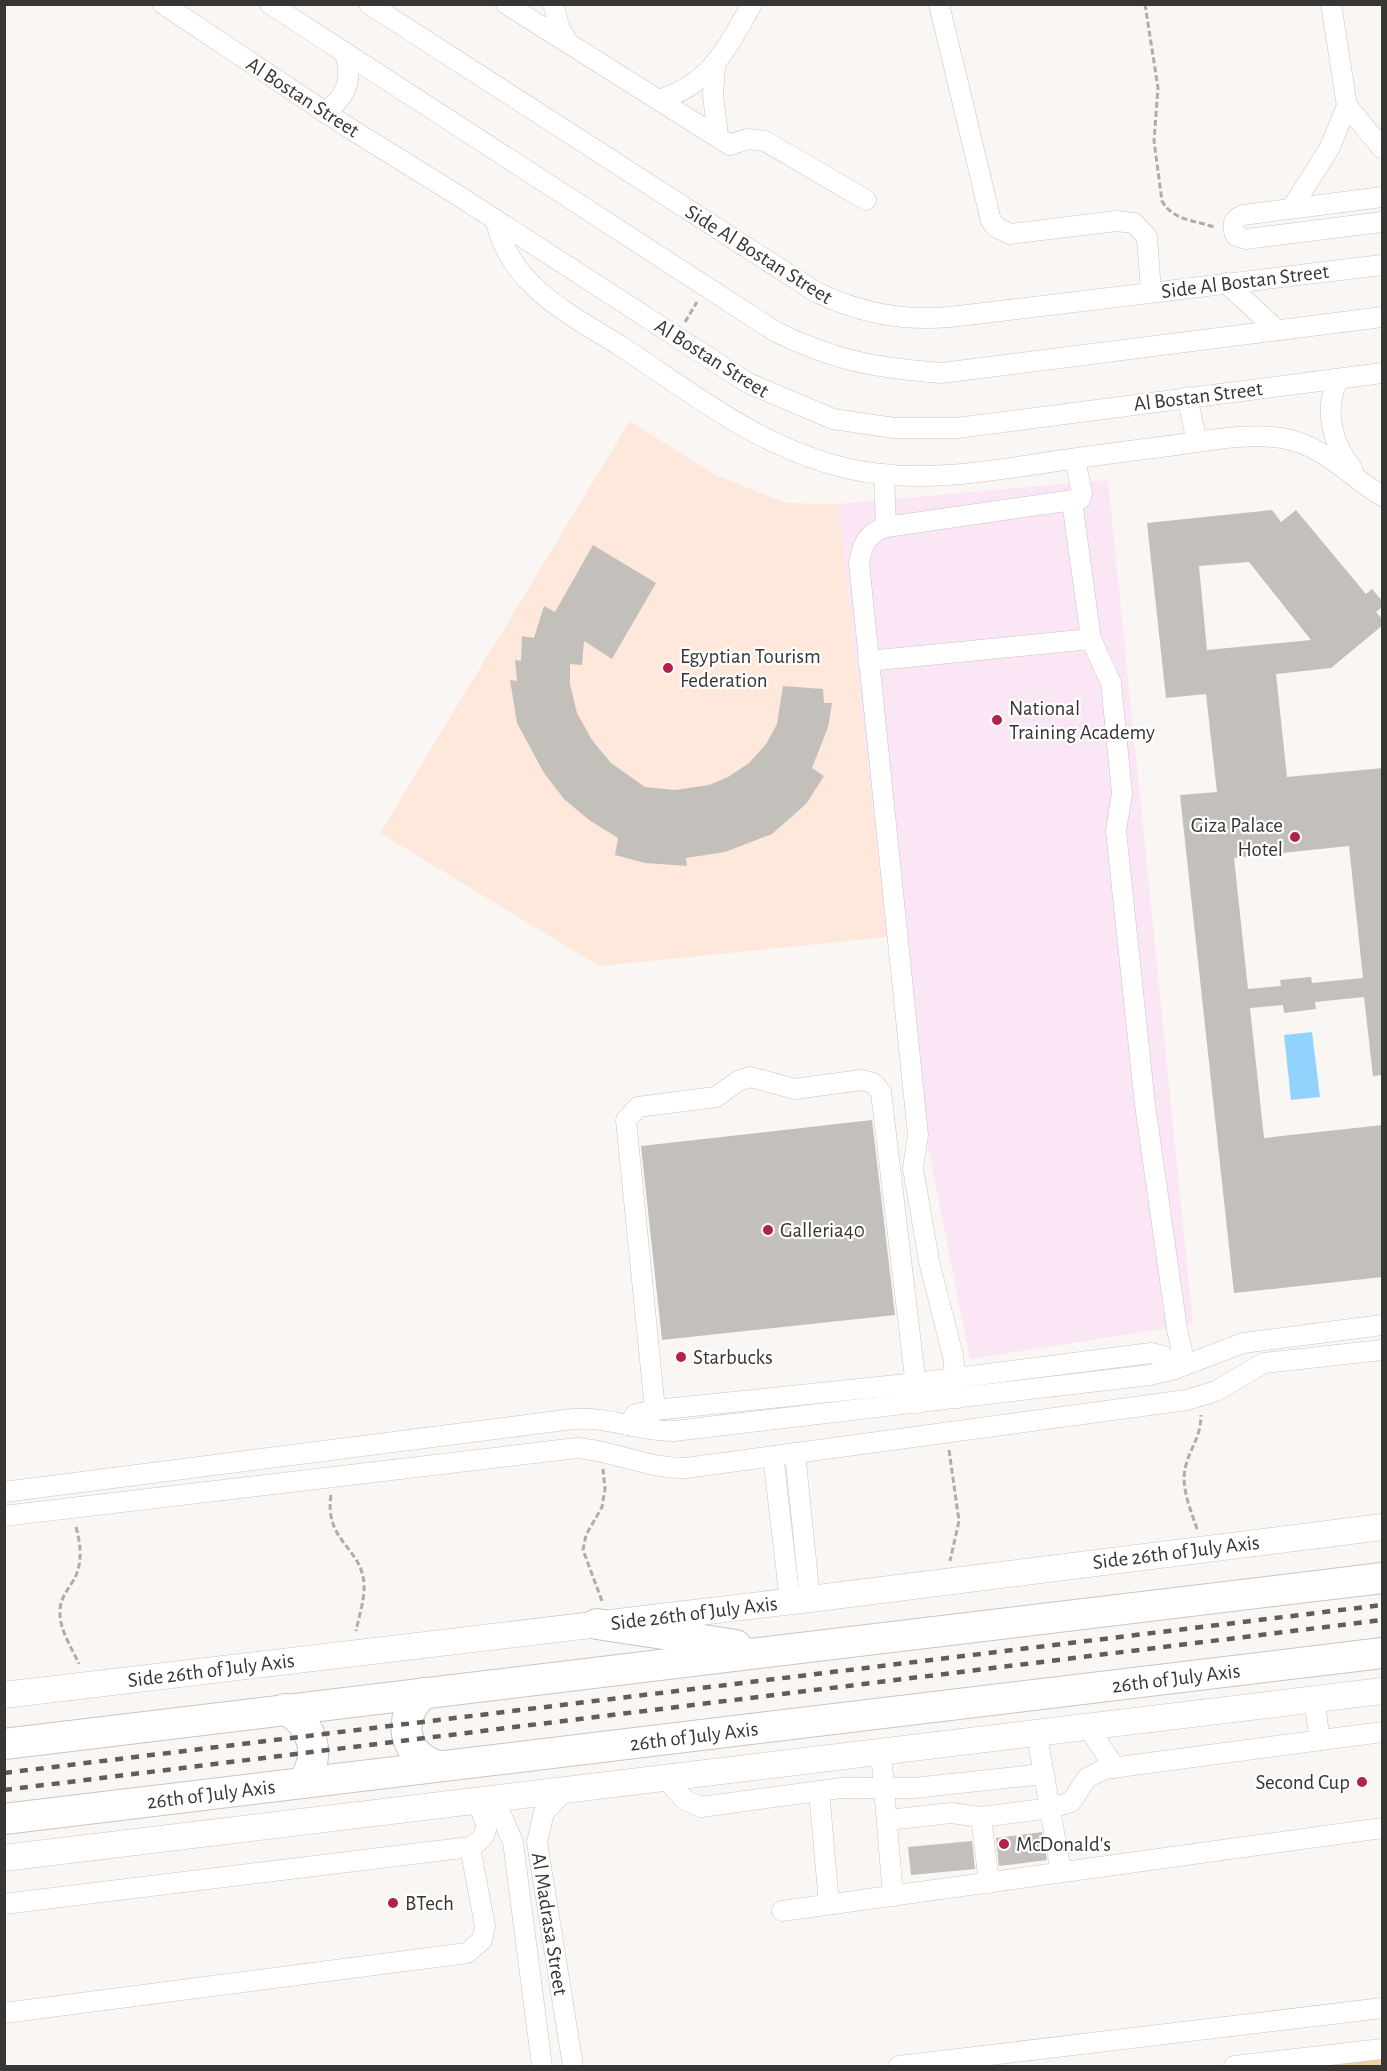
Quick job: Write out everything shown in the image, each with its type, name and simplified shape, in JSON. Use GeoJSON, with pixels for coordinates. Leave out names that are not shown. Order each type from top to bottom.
{"type":"FeatureCollection","features":[{"type":"Feature","properties":{"kind":"highway"},"geometry":{"type":"LineString","coordinates":[[4,1743],[1383,1578]]}},
{"type":"Feature","properties":{"kind":"highway"},"geometry":{"type":"LineString","coordinates":[[604,1623],[774,1650]]}},
{"type":"Feature","properties":{"kind":"highway","name":"26th of July Axis"},"geometry":{"type":"LineString","coordinates":[[4,1819],[1383,1653]]}},
{"type":"Feature","properties":{"kind":"highway"},"geometry":{"type":"LineString","coordinates":[[424,1693],[407,1715],[406,1734],[414,1752],[430,1764],[439,1766]]}},
{"type":"Feature","properties":{"kind":"highway"},"geometry":{"type":"LineString","coordinates":[[285,1710],[307,1728],[313,1747],[312,1766],[302,1783]]}},
{"type":"Feature","properties":{"kind":"main road","name":"Side 26th of July Axis"},"geometry":{"type":"LineString","coordinates":[[4,1695],[800,1600],[944,1580],[1383,1527]]}},
{"type":"Feature","properties":{"kind":"main road"},"geometry":{"type":"LineString","coordinates":[[4,1858],[1037,1735],[1383,1691]]}},
{"type":"Feature","properties":{"kind":"street","name":"Al Bostan Street"},"geometry":{"type":"LineString","coordinates":[[163,4],[324,112],[748,383],[776,397],[833,419],[894,428],[957,428],[1383,373]]}},
{"type":"Feature","properties":{"kind":"street"},"geometry":{"type":"LineString","coordinates":[[270,4],[776,332],[808,347],[873,367],[942,373],[1383,317]]}},
{"type":"Feature","properties":{"kind":"street","name":"Side Al Bostan Street"},"geometry":{"type":"LineString","coordinates":[[369,4],[816,292],[841,304],[895,318],[922,319],[1383,265]]}},
{"type":"Feature","properties":{"kind":"street"},"geometry":{"type":"LineString","coordinates":[[506,4],[724,141],[747,139],[765,141],[866,200]]}},
{"type":"Feature","properties":{"kind":"street"},"geometry":{"type":"LineString","coordinates":[[553,4],[560,29],[568,44]]}},
{"type":"Feature","properties":{"kind":"street"},"geometry":{"type":"LineString","coordinates":[[659,100],[684,91],[715,67],[752,4]]}},
{"type":"Feature","properties":{"kind":"street"},"geometry":{"type":"LineString","coordinates":[[939,4],[991,221],[996,227],[1011,234],[1116,220],[1134,223],[1146,237],[1151,292]]}},
{"type":"Feature","properties":{"kind":"street"},"geometry":{"type":"LineString","coordinates":[[1292,209],[1329,149],[1347,106],[1331,4]]}},
{"type":"Feature","properties":{"kind":"street"},"geometry":{"type":"LineString","coordinates":[[324,112],[339,100],[348,82],[348,62],[344,52]]}},
{"type":"Feature","properties":{"kind":"street"},"geometry":{"type":"LineString","coordinates":[[715,67],[714,102],[724,141]]}},
{"type":"Feature","properties":{"kind":"street"},"geometry":{"type":"LineString","coordinates":[[1347,106],[1383,148]]}},
{"type":"Feature","properties":{"kind":"street"},"geometry":{"type":"LineString","coordinates":[[1383,197],[1238,217],[1233,231],[1246,239],[1383,222]]}},
{"type":"Feature","properties":{"kind":"street"},"geometry":{"type":"LineString","coordinates":[[496,220],[510,259],[536,290],[718,413],[767,440],[812,459],[852,470],[884,474],[955,475],[1197,442],[1271,437],[1292,440],[1328,456],[1383,496]]}},
{"type":"Feature","properties":{"kind":"street"},"geometry":{"type":"LineString","coordinates":[[1226,283],[1277,330]]}},
{"type":"Feature","properties":{"kind":"street"},"geometry":{"type":"LineString","coordinates":[[1339,379],[1333,389],[1331,404],[1333,429],[1338,448],[1359,478]]}},
{"type":"Feature","properties":{"kind":"street"},"geometry":{"type":"LineString","coordinates":[[1187,397],[1197,442]]}},
{"type":"Feature","properties":{"kind":"street"},"geometry":{"type":"LineString","coordinates":[[947,1431],[950,1399],[956,1378],[929,1261],[913,1168],[918,1135],[859,563],[866,539],[876,530],[886,527],[1080,499],[1082,496],[1075,459]]}},
{"type":"Feature","properties":{"kind":"street"},"geometry":{"type":"LineString","coordinates":[[884,474],[886,527]]}},
{"type":"Feature","properties":{"kind":"street"},"geometry":{"type":"LineString","coordinates":[[1072,501],[1091,639],[1111,684],[1122,793],[1116,831],[1142,1071],[1177,1329],[1180,1367]]}},
{"type":"Feature","properties":{"kind":"street"},"geometry":{"type":"LineString","coordinates":[[868,661],[1091,639]]}},
{"type":"Feature","properties":{"kind":"street"},"geometry":{"type":"LineString","coordinates":[[655,1410],[626,1120],[638,1107],[716,1097],[738,1081],[750,1077],[795,1089],[861,1080],[873,1083],[881,1092],[917,1393]]}},
{"type":"Feature","properties":{"kind":"street"},"geometry":{"type":"LineString","coordinates":[[628,1425],[636,1414],[655,1410],[917,1393],[950,1399],[1150,1375],[1180,1367],[1243,1343],[1383,1325]]}},
{"type":"Feature","properties":{"kind":"street"},"geometry":{"type":"LineString","coordinates":[[4,1516],[71,1510],[577,1449],[598,1450],[642,1463],[671,1468],[773,1456],[1198,1397],[1231,1384],[1264,1364],[1383,1350]]}},
{"type":"Feature","properties":{"kind":"street"},"geometry":{"type":"LineString","coordinates":[[4,1492],[589,1418],[659,1432],[674,1431],[917,1393],[956,1378],[1151,1353],[1163,1356],[1180,1367]]}},
{"type":"Feature","properties":{"kind":"street"},"geometry":{"type":"LineString","coordinates":[[460,1436],[463,1463]]}},
{"type":"Feature","properties":{"kind":"street"},"geometry":{"type":"LineString","coordinates":[[795,1453],[800,1600]]}},
{"type":"Feature","properties":{"kind":"street"},"geometry":{"type":"LineString","coordinates":[[773,1456],[800,1600]]}},
{"type":"Feature","properties":{"kind":"street"},"geometry":{"type":"LineString","coordinates":[[1314,1700],[1320,1740]]}},
{"type":"Feature","properties":{"kind":"street"},"geometry":{"type":"LineString","coordinates":[[1088,1727],[1115,1768]]}},
{"type":"Feature","properties":{"kind":"street"},"geometry":{"type":"LineString","coordinates":[[888,1820],[951,1814],[981,1816],[1051,1808],[1071,1802],[1080,1786],[1092,1774],[1115,1768],[1383,1732]]}},
{"type":"Feature","properties":{"kind":"street"},"geometry":{"type":"LineString","coordinates":[[1037,1735],[1060,1872]]}},
{"type":"Feature","properties":{"kind":"street"},"geometry":{"type":"LineString","coordinates":[[881,1752],[893,1896]]}},
{"type":"Feature","properties":{"kind":"street"},"geometry":{"type":"LineString","coordinates":[[770,1765],[773,1797]]}},
{"type":"Feature","properties":{"kind":"street"},"geometry":{"type":"LineString","coordinates":[[664,1778],[685,1800],[702,1807],[819,1791],[914,1788],[1043,1774]]}},
{"type":"Feature","properties":{"kind":"street","name":"Al Madrasa Street"},"geometry":{"type":"LineString","coordinates":[[565,1790],[544,1812],[537,1842],[573,2067]]}},
{"type":"Feature","properties":{"kind":"street"},"geometry":{"type":"LineString","coordinates":[[819,1791],[829,1904]]}},
{"type":"Feature","properties":{"kind":"street"},"geometry":{"type":"LineString","coordinates":[[4,1904],[470,1847],[480,1842],[487,1831],[479,1800]]}},
{"type":"Feature","properties":{"kind":"street","name":"Al Madrasa Street"},"geometry":{"type":"LineString","coordinates":[[479,1800],[502,1817],[513,1842],[542,2067]]}},
{"type":"Feature","properties":{"kind":"street"},"geometry":{"type":"LineString","coordinates":[[981,1816],[989,1883]]}},
{"type":"Feature","properties":{"kind":"street"},"geometry":{"type":"LineString","coordinates":[[782,1911],[1383,1828]]}},
{"type":"Feature","properties":{"kind":"street"},"geometry":{"type":"LineString","coordinates":[[4,2013],[467,1953],[482,1940],[485,1926],[470,1847]]}},
{"type":"Feature","properties":{"kind":"street"},"geometry":{"type":"LineString","coordinates":[[899,2067],[1383,2008]]}},
{"type":"Feature","properties":{"kind":"street"},"geometry":{"type":"LineString","coordinates":[[1234,2067],[1383,2049]]}},
{"type":"Feature","properties":{"kind":"path"},"geometry":{"type":"LineString","coordinates":[[1145,4],[1158,88],[1154,141],[1162,201],[1166,209],[1187,220],[1233,231]]}},
{"type":"Feature","properties":{"kind":"path"},"geometry":{"type":"LineString","coordinates":[[676,337],[707,287]]}},
{"type":"Feature","properties":{"kind":"path"},"geometry":{"type":"LineString","coordinates":[[1198,1397],[1201,1431],[1185,1466],[1183,1481],[1203,1548]]}},
{"type":"Feature","properties":{"kind":"path"},"geometry":{"type":"LineString","coordinates":[[944,1580],[955,1546],[959,1521],[947,1431]]}},
{"type":"Feature","properties":{"kind":"path"},"geometry":{"type":"LineString","coordinates":[[598,1450],[605,1489],[602,1507],[586,1535],[583,1550],[604,1623]]}},
{"type":"Feature","properties":{"kind":"path"},"geometry":{"type":"LineString","coordinates":[[333,1479],[330,1520],[338,1537],[360,1566],[364,1584],[353,1653]]}},
{"type":"Feature","properties":{"kind":"path"},"geometry":{"type":"LineString","coordinates":[[71,1510],[80,1539],[81,1559],[74,1580],[64,1594],[60,1611],[63,1629],[89,1685]]}},
{"type":"Feature","properties":{"kind":"shaded area","name":"Egyptian Tourism Federation"},"geometry":{"type":"Polygon","coordinates":[[[630,421],[715,475],[786,503],[838,504],[887,937],[599,966],[380,833],[630,421]]]}},
{"type":"Feature","properties":{"kind":"shaded area","name":"National Training Academy"},"geometry":{"type":"Polygon","coordinates":[[[1108,480],[1193,1324],[970,1359],[887,937],[838,504],[1108,480]]]}},
{"type":"Feature","properties":{"kind":"shaded area"},"geometry":{"type":"Polygon","coordinates":[[[1382,2056],[1382,2066],[1290,2066],[1382,2056]]]}},
{"type":"Feature","properties":{"kind":"water"},"geometry":{"type":"Polygon","coordinates":[[[1312,1032],[1320,1097],[1291,1100],[1284,1035],[1312,1032]]]}},
{"type":"Feature","properties":{"kind":"building"},"geometry":{"type":"Polygon","coordinates":[[[1272,510],[1281,522],[1296,510],[1366,594],[1372,589],[1383,602],[1383,606],[1376,612],[1383,620],[1383,625],[1331,668],[1276,674],[1287,777],[1383,768],[1383,1075],[1373,1076],[1364,997],[1315,1002],[1316,1009],[1284,1013],[1283,1005],[1250,1008],[1264,1138],[1383,1125],[1383,1277],[1234,1293],[1180,795],[1217,792],[1206,694],[1166,698],[1147,523],[1272,510]],[[1249,562],[1199,566],[1207,650],[1311,640],[1249,562]],[[1349,846],[1234,858],[1248,989],[1281,986],[1280,980],[1311,977],[1312,983],[1363,978],[1349,846]]]}},
{"type":"Feature","properties":{"kind":"building"},"geometry":{"type":"Polygon","coordinates":[[[593,545],[656,583],[612,659],[584,641],[582,665],[570,664],[570,684],[577,713],[592,740],[611,763],[645,787],[675,790],[709,785],[728,777],[749,763],[766,744],[777,724],[783,686],[823,689],[824,703],[832,703],[828,727],[812,768],[824,776],[806,804],[772,834],[725,852],[686,858],[687,866],[645,863],[615,855],[618,838],[589,820],[564,799],[544,773],[517,723],[510,680],[517,681],[515,660],[521,661],[522,636],[534,638],[544,606],[555,612],[593,545]]]}},
{"type":"Feature","properties":{"kind":"building","name":"Galleria40"},"geometry":{"type":"Polygon","coordinates":[[[872,1120],[895,1315],[662,1340],[641,1146],[872,1120]]]}},
{"type":"Feature","properties":{"kind":"building"},"geometry":{"type":"Polygon","coordinates":[[[1042,1832],[1047,1860],[999,1866],[996,1838],[1042,1832]]]}},
{"type":"Feature","properties":{"kind":"building"},"geometry":{"type":"Polygon","coordinates":[[[972,1841],[975,1869],[911,1875],[908,1847],[972,1841]]]}},
{"type":"Feature","properties":{"kind":"railway"},"geometry":{"type":"LineString","coordinates":[[4,1773],[1382,1605]]}},
{"type":"Feature","properties":{"kind":"railway"},"geometry":{"type":"LineString","coordinates":[[4,1790],[1382,1620]]}},
{"type":"Feature","properties":{"kind":"place","name":"Egyptian Tourism Federation"},"geometry":{"type":"Point","coordinates":[668,668]}},
{"type":"Feature","properties":{"kind":"place","name":"National Training Academy"},"geometry":{"type":"Point","coordinates":[997,720]}},
{"type":"Feature","properties":{"kind":"place","name":"Giza Palace Hotel"},"geometry":{"type":"Point","coordinates":[1295,837]}},
{"type":"Feature","properties":{"kind":"place","name":"Galleria40"},"geometry":{"type":"Point","coordinates":[768,1230]}},
{"type":"Feature","properties":{"kind":"place","name":"Starbucks"},"geometry":{"type":"Point","coordinates":[681,1357]}},
{"type":"Feature","properties":{"kind":"place","name":"Second Cup"},"geometry":{"type":"Point","coordinates":[1362,1782]}},
{"type":"Feature","properties":{"kind":"place","name":"McDonald's"},"geometry":{"type":"Point","coordinates":[1004,1844]}},
{"type":"Feature","properties":{"kind":"place","name":"BTech"},"geometry":{"type":"Point","coordinates":[393,1903]}}]}
